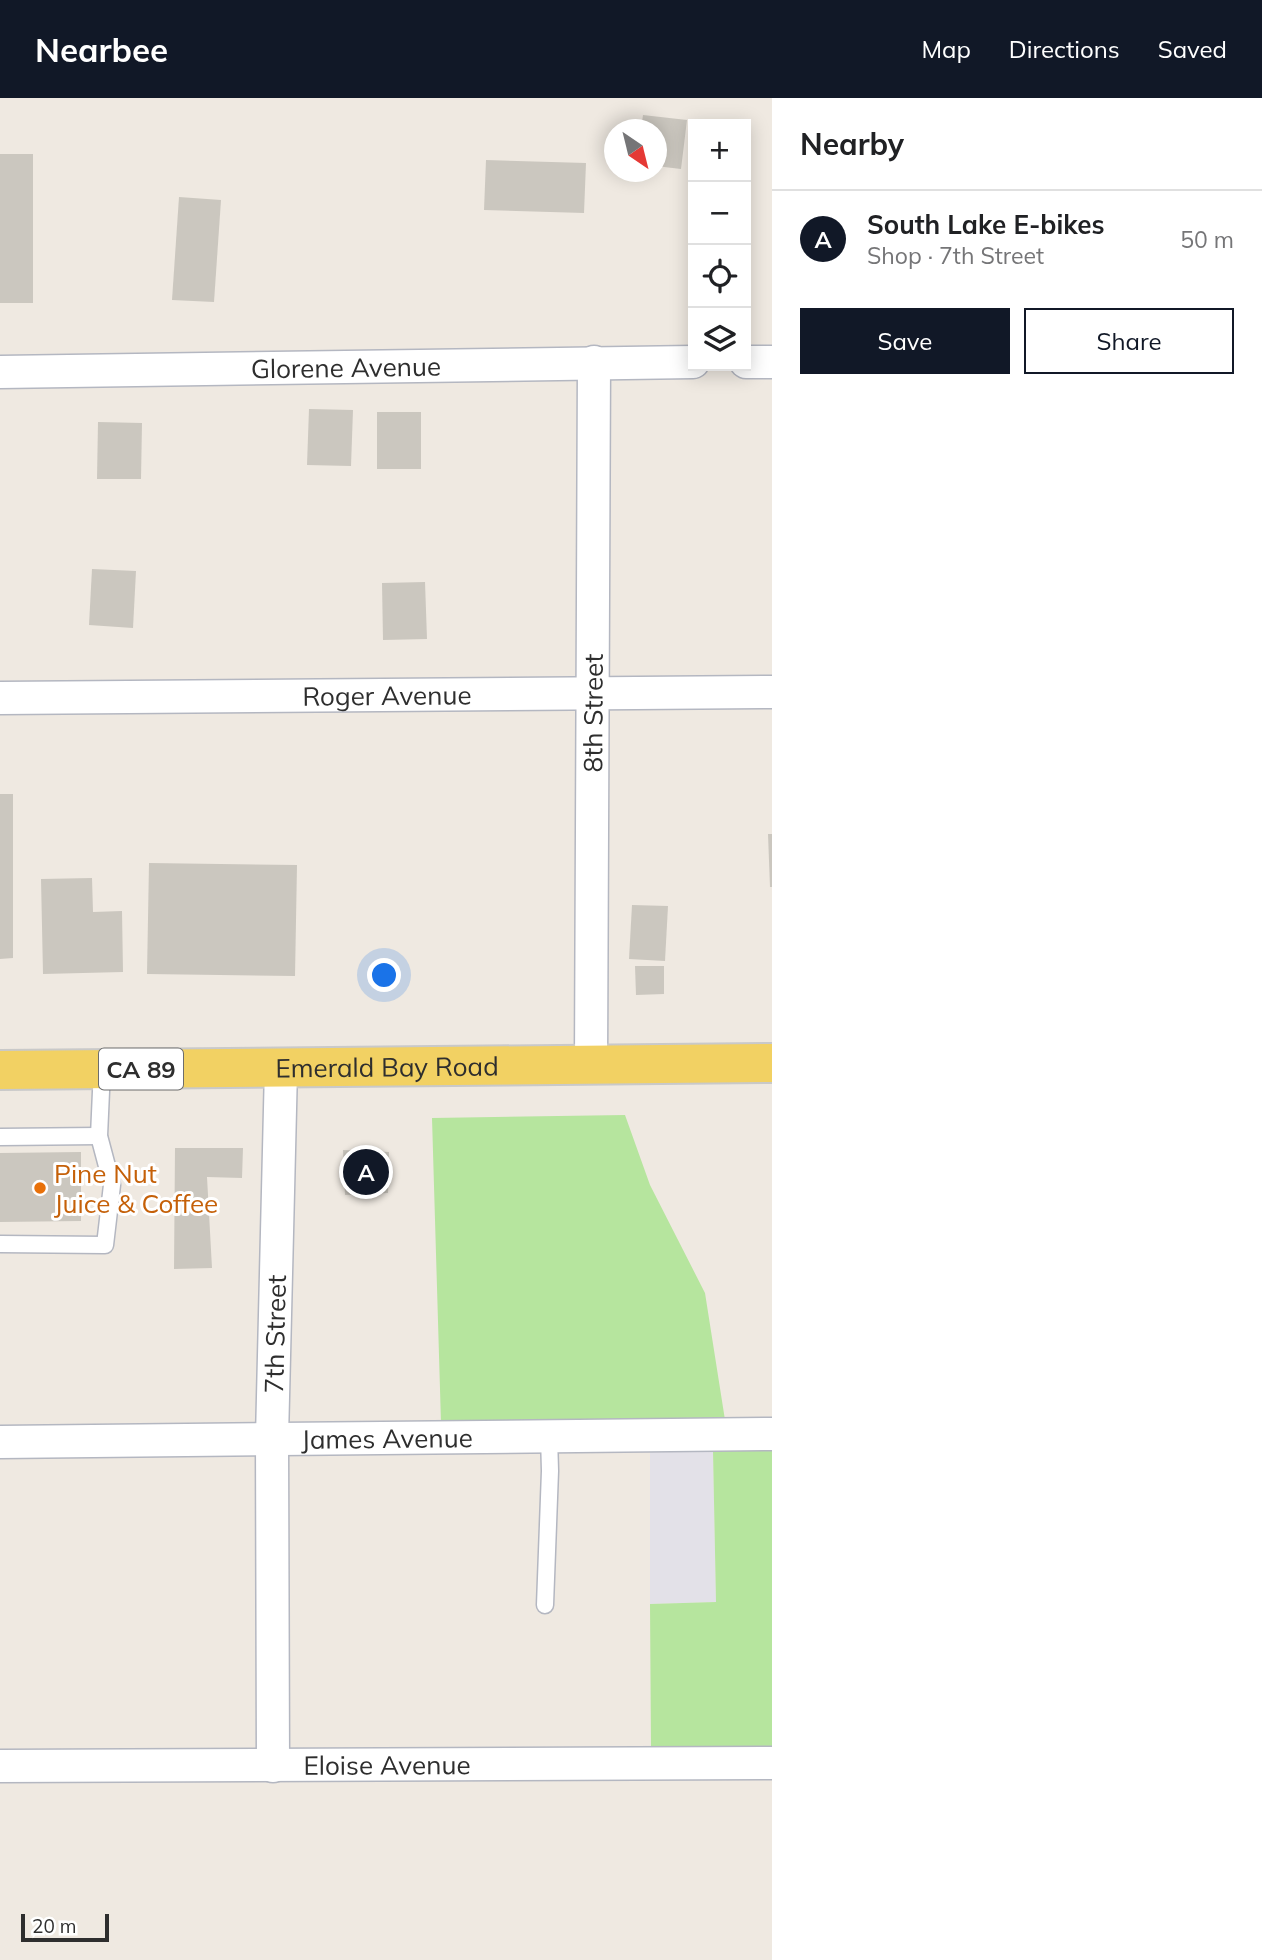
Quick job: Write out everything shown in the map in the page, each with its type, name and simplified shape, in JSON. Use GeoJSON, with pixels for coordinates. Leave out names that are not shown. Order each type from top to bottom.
{"type":"FeatureCollection","features":[{"type":"Feature","properties":{"kind":"main road","name":"Emerald Bay Road"},"geometry":{"type":"LineString","coordinates":[[0,1070],[772,1063]]}},
{"type":"Feature","properties":{"kind":"street","name":"8th Street"},"geometry":{"type":"LineString","coordinates":[[591,1065],[594,362]]}},
{"type":"Feature","properties":{"kind":"street","name":"Glorene Avenue"},"geometry":{"type":"LineString","coordinates":[[0,372],[688,362]]}},
{"type":"Feature","properties":{"kind":"street"},"geometry":{"type":"LineString","coordinates":[[751,362],[772,362]]}},
{"type":"Feature","properties":{"kind":"street","name":"Roger Avenue"},"geometry":{"type":"LineString","coordinates":[[0,698],[772,692]]}},
{"type":"Feature","properties":{"kind":"street","name":"7th Street"},"geometry":{"type":"LineString","coordinates":[[273,1766],[272,1438],[281,1068]]}},
{"type":"Feature","properties":{"kind":"street","name":"James Avenue"},"geometry":{"type":"LineString","coordinates":[[0,1442],[772,1434]]}},
{"type":"Feature","properties":{"kind":"street","name":"Eloise Avenue"},"geometry":{"type":"LineString","coordinates":[[0,1766],[772,1763]]}},
{"type":"Feature","properties":{"kind":"lane"},"geometry":{"type":"LineString","coordinates":[[0,1244],[105,1245],[112,1185],[99,1136],[102,1069]]}},
{"type":"Feature","properties":{"kind":"lane"},"geometry":{"type":"LineString","coordinates":[[0,1137],[99,1136]]}},
{"type":"Feature","properties":{"kind":"lane"},"geometry":{"type":"LineString","coordinates":[[545,1605],[549,1436]]}},
{"type":"Feature","properties":{"kind":"shaded area"},"geometry":{"type":"Polygon","coordinates":[[[713,1451],[716,1602],[650,1604],[650,1452],[713,1451]]]}},
{"type":"Feature","properties":{"kind":"green space"},"geometry":{"type":"Polygon","coordinates":[[[625,1115],[650,1185],[705,1293],[725,1420],[441,1423],[432,1118],[625,1115]]]}},
{"type":"Feature","properties":{"kind":"green space"},"geometry":{"type":"Polygon","coordinates":[[[772,1449],[772,1746],[651,1748],[650,1604],[716,1602],[713,1451],[772,1449]]]}},
{"type":"Feature","properties":{"kind":"building"},"geometry":{"type":"Polygon","coordinates":[[[643,115],[687,120],[681,169],[667,167],[667,119],[642,119],[643,115]]]}},
{"type":"Feature","properties":{"kind":"building"},"geometry":{"type":"Polygon","coordinates":[[[0,154],[33,154],[33,303],[0,303],[0,154]]]}},
{"type":"Feature","properties":{"kind":"building"},"geometry":{"type":"Polygon","coordinates":[[[486,160],[586,163],[584,213],[484,210],[486,160]]]}},
{"type":"Feature","properties":{"kind":"building"},"geometry":{"type":"Polygon","coordinates":[[[179,197],[221,200],[214,302],[172,300],[179,197]]]}},
{"type":"Feature","properties":{"kind":"building"},"geometry":{"type":"Polygon","coordinates":[[[309,409],[353,410],[351,466],[307,465],[309,409]]]}},
{"type":"Feature","properties":{"kind":"building"},"geometry":{"type":"Polygon","coordinates":[[[377,412],[421,412],[421,469],[377,469],[377,412]]]}},
{"type":"Feature","properties":{"kind":"building"},"geometry":{"type":"Polygon","coordinates":[[[98,422],[142,423],[141,479],[97,479],[98,422]]]}},
{"type":"Feature","properties":{"kind":"building"},"geometry":{"type":"Polygon","coordinates":[[[92,569],[136,571],[133,628],[89,625],[92,569]]]}},
{"type":"Feature","properties":{"kind":"building"},"geometry":{"type":"Polygon","coordinates":[[[425,582],[427,639],[383,640],[382,583],[425,582]]]}},
{"type":"Feature","properties":{"kind":"building"},"geometry":{"type":"Polygon","coordinates":[[[0,794],[13,794],[13,958],[0,959],[0,794]]]}},
{"type":"Feature","properties":{"kind":"building"},"geometry":{"type":"Polygon","coordinates":[[[768,834],[772,834],[772,887],[770,887],[768,834]]]}},
{"type":"Feature","properties":{"kind":"building"},"geometry":{"type":"Polygon","coordinates":[[[149,863],[297,865],[295,976],[147,974],[149,863]]]}},
{"type":"Feature","properties":{"kind":"building"},"geometry":{"type":"Polygon","coordinates":[[[92,878],[93,912],[122,911],[123,972],[43,974],[41,879],[92,878]]]}},
{"type":"Feature","properties":{"kind":"building"},"geometry":{"type":"Polygon","coordinates":[[[632,905],[668,906],[665,961],[629,959],[632,905]]]}},
{"type":"Feature","properties":{"kind":"building"},"geometry":{"type":"Polygon","coordinates":[[[635,966],[664,966],[664,994],[636,995],[635,966]]]}},
{"type":"Feature","properties":{"kind":"building"},"geometry":{"type":"Polygon","coordinates":[[[175,1148],[243,1148],[242,1178],[207,1177],[212,1268],[174,1269],[175,1148]]]}},
{"type":"Feature","properties":{"kind":"building"},"geometry":{"type":"Polygon","coordinates":[[[343,1150],[389,1152],[388,1193],[345,1195],[343,1150]]]}},
{"type":"Feature","properties":{"kind":"building"},"geometry":{"type":"Polygon","coordinates":[[[81,1152],[81,1221],[0,1222],[0,1153],[81,1152]]]}},
{"type":"Feature","properties":{"kind":"place","name":"South Lake E-bikes"},"geometry":{"type":"Point","coordinates":[366,1172]}},
{"type":"Feature","properties":{"kind":"place","name":"Pine Nut Juice & Coffee"},"geometry":{"type":"Point","coordinates":[40,1188]}}]}
